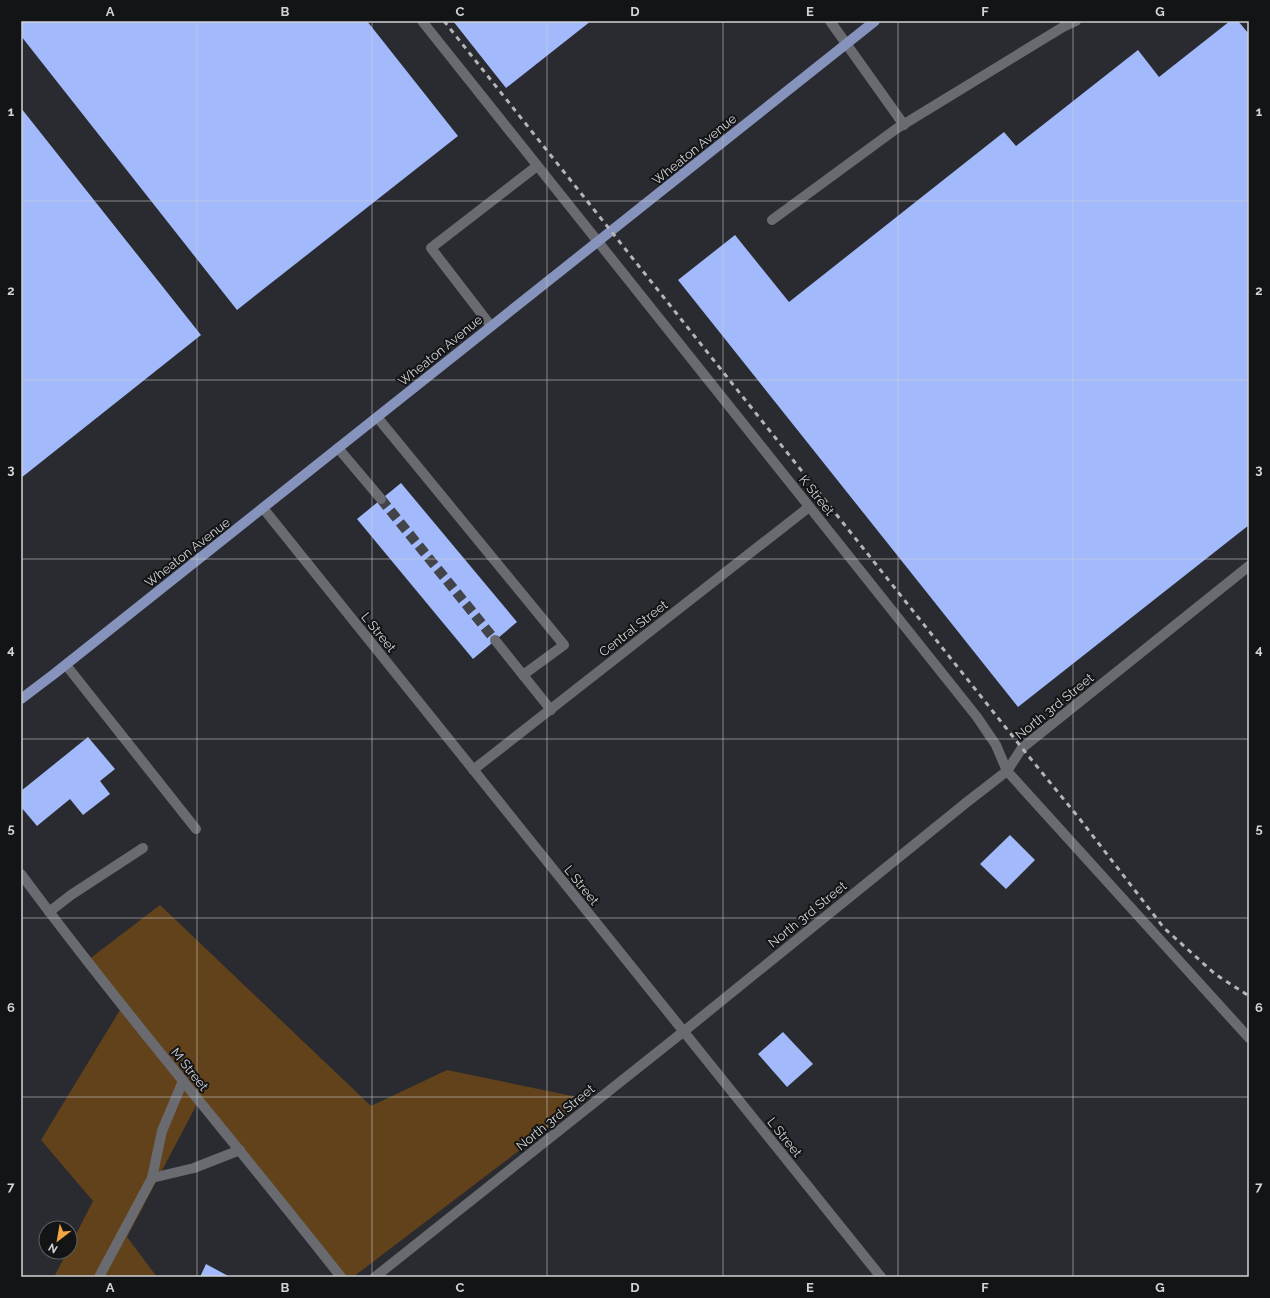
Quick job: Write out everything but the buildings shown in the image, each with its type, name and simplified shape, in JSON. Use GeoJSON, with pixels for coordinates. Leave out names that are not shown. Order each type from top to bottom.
{"type":"FeatureCollection","features":[{"type":"Feature","properties":{"kind":"main road","name":"Wheaton Avenue"},"geometry":{"type":"LineString","coordinates":[[21,698],[66,665],[875,21]]}},
{"type":"Feature","properties":{"kind":"street","name":"K Street"},"geometry":{"type":"LineString","coordinates":[[422,21],[977,717],[996,746],[1006,771]]}},
{"type":"Feature","properties":{"kind":"street"},"geometry":{"type":"LineString","coordinates":[[830,21],[904,125]]}},
{"type":"Feature","properties":{"kind":"street"},"geometry":{"type":"LineString","coordinates":[[772,220],[904,125],[1056,31],[1076,21]]}},
{"type":"Feature","properties":{"kind":"street"},"geometry":{"type":"LineString","coordinates":[[491,326],[431,248],[537,166]]}},
{"type":"Feature","properties":{"kind":"street"},"geometry":{"type":"LineString","coordinates":[[377,417],[564,645],[523,675]]}},
{"type":"Feature","properties":{"kind":"street"},"geometry":{"type":"LineString","coordinates":[[338,448],[381,499]]}},
{"type":"Feature","properties":{"kind":"street","name":"Central Street"},"geometry":{"type":"LineString","coordinates":[[473,770],[810,507]]}},
{"type":"Feature","properties":{"kind":"street","name":"L Street"},"geometry":{"type":"LineString","coordinates":[[263,508],[881,1277]]}},
{"type":"Feature","properties":{"kind":"street","name":"North 3rd Street"},"geometry":{"type":"LineString","coordinates":[[376,1277],[683,1032],[1006,771],[1022,748],[1249,566]]}},
{"type":"Feature","properties":{"kind":"street"},"geometry":{"type":"LineString","coordinates":[[495,640],[551,710]]}},
{"type":"Feature","properties":{"kind":"street"},"geometry":{"type":"LineString","coordinates":[[66,665],[196,829]]}},
{"type":"Feature","properties":{"kind":"street"},"geometry":{"type":"LineString","coordinates":[[1006,771],[1249,1038]]}},
{"type":"Feature","properties":{"kind":"street"},"geometry":{"type":"LineString","coordinates":[[49,912],[71,895],[143,848]]}},
{"type":"Feature","properties":{"kind":"street","name":"M Street"},"geometry":{"type":"LineString","coordinates":[[21,874],[67,937],[341,1277]]}},
{"type":"Feature","properties":{"kind":"street"},"geometry":{"type":"LineString","coordinates":[[99,1277],[152,1178],[162,1131],[182,1081]]}},
{"type":"Feature","properties":{"kind":"street"},"geometry":{"type":"LineString","coordinates":[[152,1178],[194,1168],[240,1150]]}},
{"type":"Feature","properties":{"kind":"shaded area"},"geometry":{"type":"Polygon","coordinates":[[[160,905],[371,1106],[447,1070],[587,1099],[353,1277],[339,1277],[198,1102],[127,1237],[157,1277],[54,1277],[63,1260],[78,1260],[78,1230],[93,1201],[41,1140],[123,1005],[88,960],[160,905]]]}},
{"type":"Feature","properties":{"kind":"tunnel"},"geometry":{"type":"LineString","coordinates":[[381,499],[495,640]]}},
{"type":"Feature","properties":{"kind":"railway"},"geometry":{"type":"LineString","coordinates":[[444,21],[1079,818],[1164,928],[1215,974],[1249,996]]}}]}
